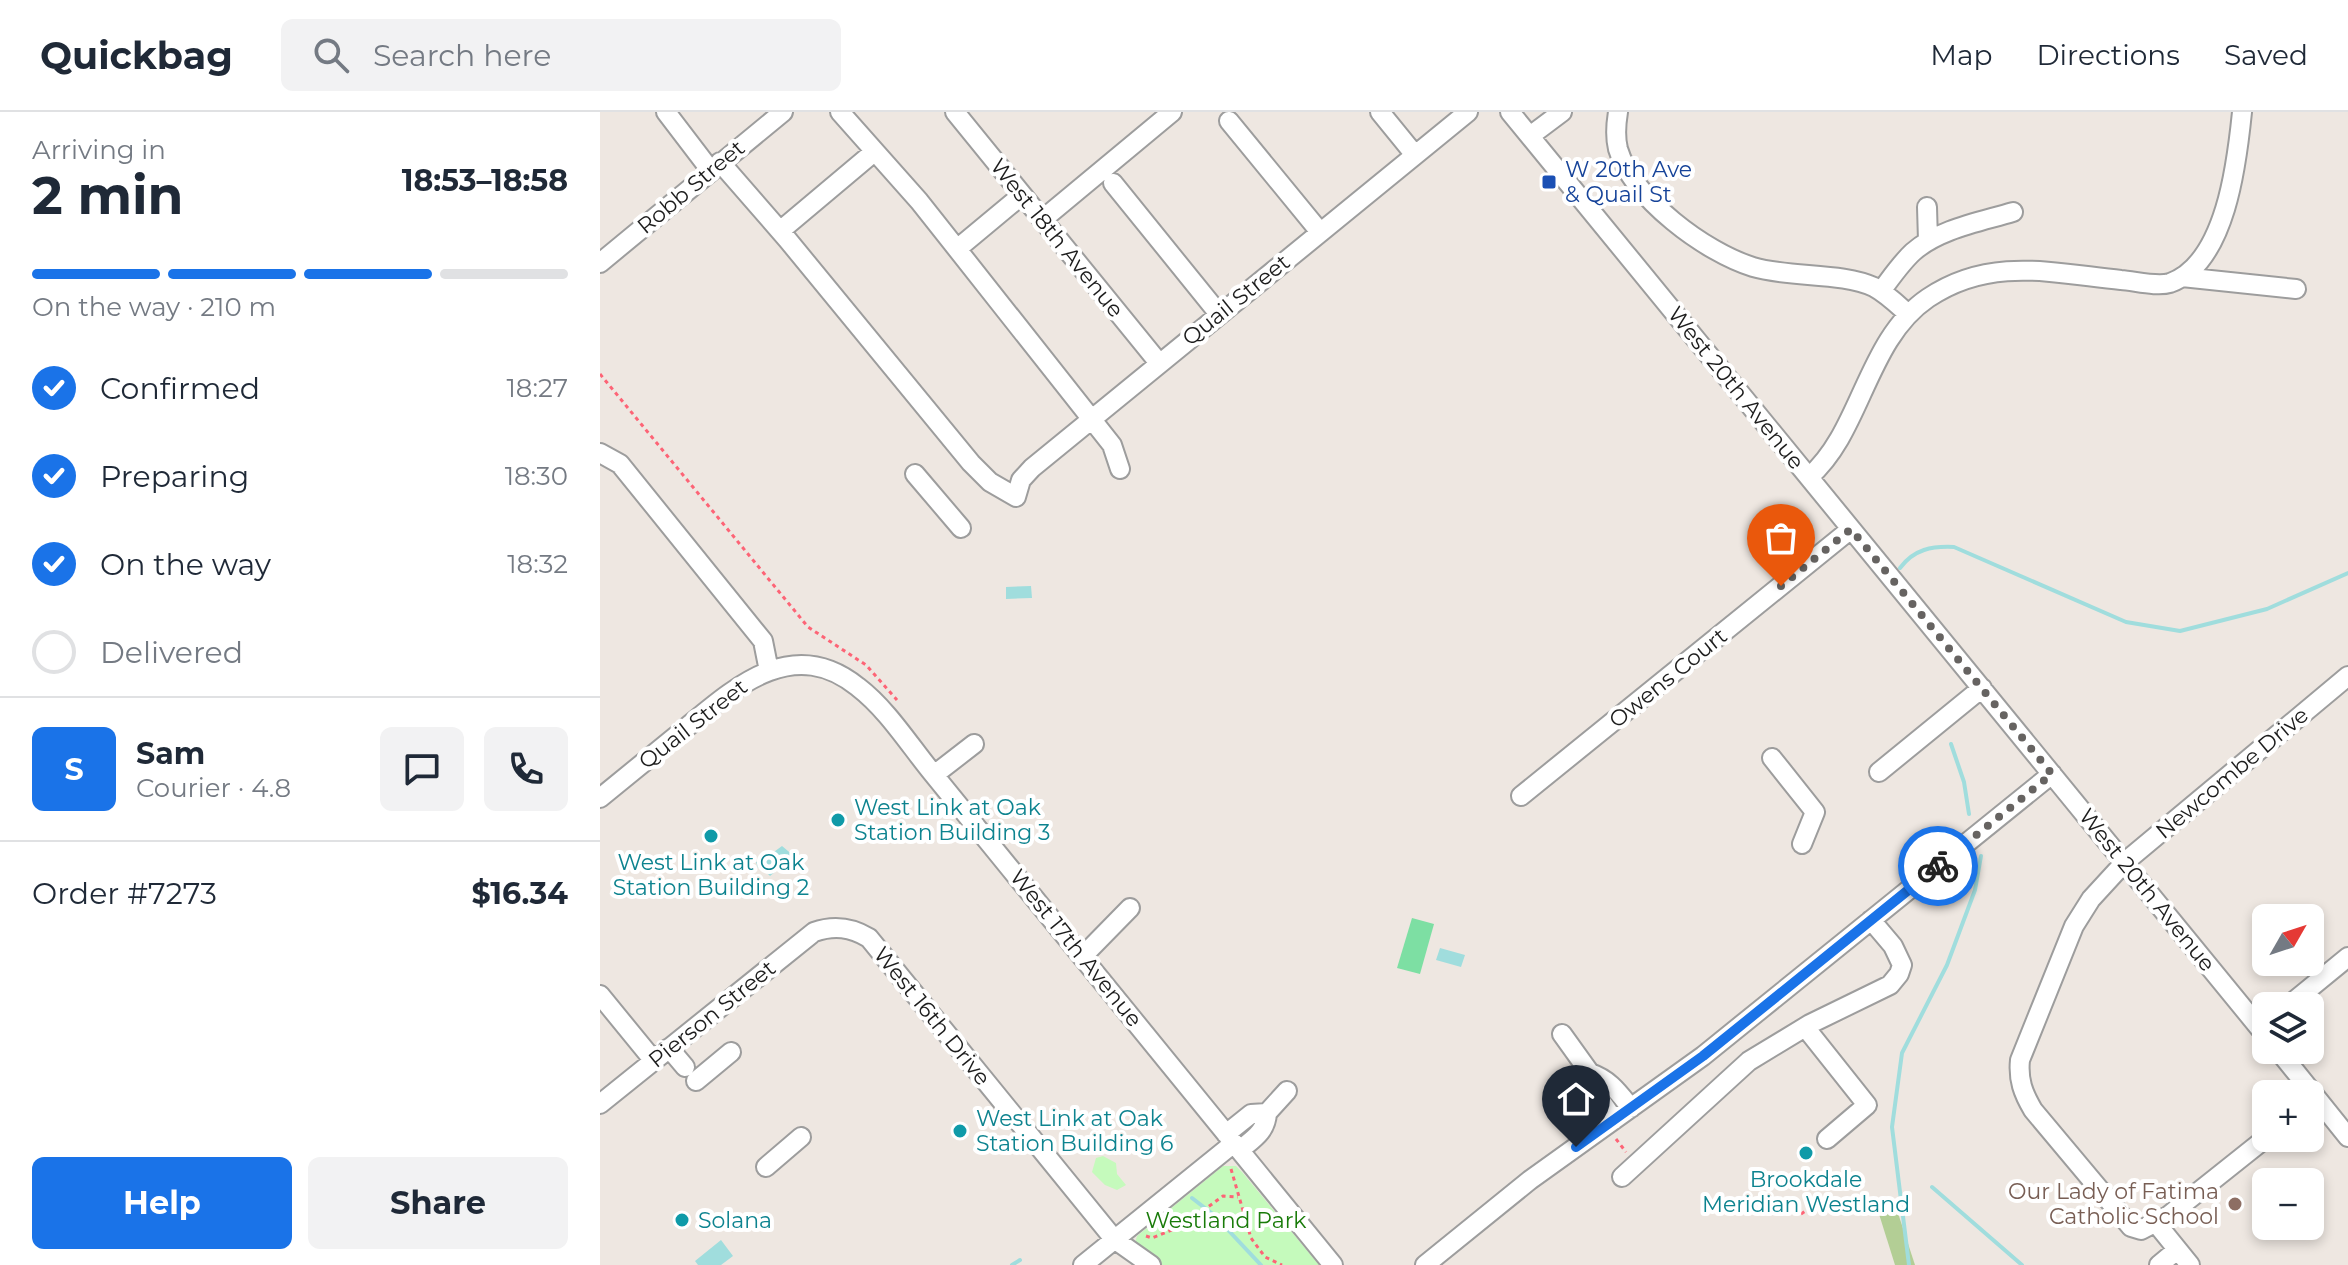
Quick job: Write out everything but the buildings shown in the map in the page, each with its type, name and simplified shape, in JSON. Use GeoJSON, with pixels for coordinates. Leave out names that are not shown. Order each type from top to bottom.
{"type":"FeatureCollection","features":[{"type":"Feature","properties":{"kind":"street"},"geometry":{"type":"LineString","coordinates":[[666,112],[780,231],[874,152]]}},
{"type":"Feature","properties":{"kind":"street","name":"Robb Street"},"geometry":{"type":"LineString","coordinates":[[600,263],[783,112]]}},
{"type":"Feature","properties":{"kind":"street"},"geometry":{"type":"LineString","coordinates":[[840,112],[919,201],[1092,419],[1112,445],[1120,469]]}},
{"type":"Feature","properties":{"kind":"street","name":"West 18th Avenue"},"geometry":{"type":"LineString","coordinates":[[955,112],[1159,363]]}},
{"type":"Feature","properties":{"kind":"street"},"geometry":{"type":"LineString","coordinates":[[1042,220],[1172,112]]}},
{"type":"Feature","properties":{"kind":"street"},"geometry":{"type":"LineString","coordinates":[[1380,112],[1415,155]]}},
{"type":"Feature","properties":{"kind":"street","name":"Quail Street"},"geometry":{"type":"LineString","coordinates":[[780,231],[971,463],[990,482],[1016,497],[1021,480],[1032,468],[1468,112]]}},
{"type":"Feature","properties":{"kind":"street","name":"West 20th Avenue"},"geometry":{"type":"LineString","coordinates":[[1510,112],[2252,1015]]}},
{"type":"Feature","properties":{"kind":"street"},"geometry":{"type":"LineString","coordinates":[[1530,136],[1562,112]]}},
{"type":"Feature","properties":{"kind":"street"},"geometry":{"type":"LineString","coordinates":[[1618,112],[1616,138],[1628,170],[1659,209],[1689,233],[1725,255],[1753,267],[1856,282],[1881,291],[1908,314]]}},
{"type":"Feature","properties":{"kind":"street"},"geometry":{"type":"LineString","coordinates":[[1809,477],[1827,459],[1884,349],[1908,314],[1951,284],[1987,272],[2022,270],[2165,284],[2182,277],[2199,260],[2220,224],[2235,169],[2242,112]]}},
{"type":"Feature","properties":{"kind":"street"},"geometry":{"type":"LineString","coordinates":[[1229,121],[1320,232]]}},
{"type":"Feature","properties":{"kind":"street"},"geometry":{"type":"LineString","coordinates":[[1113,183],[1219,314]]}},
{"type":"Feature","properties":{"kind":"street"},"geometry":{"type":"LineString","coordinates":[[957,249],[1022,195]]}},
{"type":"Feature","properties":{"kind":"street"},"geometry":{"type":"LineString","coordinates":[[1927,207],[1928,241]]}},
{"type":"Feature","properties":{"kind":"street"},"geometry":{"type":"LineString","coordinates":[[1881,291],[1908,257],[1928,241],[2013,212]]}},
{"type":"Feature","properties":{"kind":"street"},"geometry":{"type":"LineString","coordinates":[[2182,277],[2296,289]]}},
{"type":"Feature","properties":{"kind":"street"},"geometry":{"type":"LineString","coordinates":[[600,453],[620,464],[763,641],[769,671]]}},
{"type":"Feature","properties":{"kind":"street"},"geometry":{"type":"LineString","coordinates":[[915,474],[961,528]]}},
{"type":"Feature","properties":{"kind":"street","name":"Owens Court"},"geometry":{"type":"LineString","coordinates":[[1521,796],[1851,529]]}},
{"type":"Feature","properties":{"kind":"street","name":"Quail Street"},"geometry":{"type":"LineString","coordinates":[[603,789],[735,688],[769,671],[795,667]]}},
{"type":"Feature","properties":{"kind":"street","name":"West 17th Avenue"},"geometry":{"type":"LineString","coordinates":[[795,667],[830,672],[859,687],[1333,1265]]}},
{"type":"Feature","properties":{"kind":"street","name":"Newcombe Drive"},"geometry":{"type":"LineString","coordinates":[[2190,1265],[2177,1250],[2148,1227],[2131,1227],[2118,1215],[2033,1110],[2022,1092],[2018,1075],[2020,1060],[2031,1026],[2074,926],[2091,899],[2125,862],[2348,676]]}},
{"type":"Feature","properties":{"kind":"street"},"geometry":{"type":"LineString","coordinates":[[1879,772],[1982,688]]}},
{"type":"Feature","properties":{"kind":"street"},"geometry":{"type":"LineString","coordinates":[[934,775],[974,744]]}},
{"type":"Feature","properties":{"kind":"street"},"geometry":{"type":"LineString","coordinates":[[1772,758],[1815,812],[1802,844]]}},
{"type":"Feature","properties":{"kind":"street"},"geometry":{"type":"LineString","coordinates":[[1425,1265],[1530,1180],[1703,1056],[2052,774]]}},
{"type":"Feature","properties":{"kind":"street"},"geometry":{"type":"LineString","coordinates":[[1082,957],[1130,908]]}},
{"type":"Feature","properties":{"kind":"street"},"geometry":{"type":"LineString","coordinates":[[1622,1177],[1749,1061],[1805,1027],[1880,990],[1899,974],[1902,965],[1899,955],[1871,920]]}},
{"type":"Feature","properties":{"kind":"street","name":"Pierson Street"},"geometry":{"type":"LineString","coordinates":[[600,1104],[806,938],[826,928]]}},
{"type":"Feature","properties":{"kind":"street","name":"West 16th Drive"},"geometry":{"type":"LineString","coordinates":[[826,928],[853,930],[869,938],[1121,1234],[1151,1265]]}},
{"type":"Feature","properties":{"kind":"street"},"geometry":{"type":"LineString","coordinates":[[2305,992],[2348,957]]}},
{"type":"Feature","properties":{"kind":"street"},"geometry":{"type":"LineString","coordinates":[[600,995],[654,1061]]}},
{"type":"Feature","properties":{"kind":"street"},"geometry":{"type":"LineString","coordinates":[[1805,1027],[1867,1105],[1827,1139]]}},
{"type":"Feature","properties":{"kind":"street"},"geometry":{"type":"LineString","coordinates":[[1562,1034],[1590,1073],[1595,1092],[1614,1120]]}},
{"type":"Feature","properties":{"kind":"street"},"geometry":{"type":"LineString","coordinates":[[669,1048],[690,1074],[731,1052]]}},
{"type":"Feature","properties":{"kind":"street"},"geometry":{"type":"LineString","coordinates":[[1590,1073],[1614,1085],[1631,1108]]}},
{"type":"Feature","properties":{"kind":"street"},"geometry":{"type":"LineString","coordinates":[[1083,1265],[1233,1142],[1264,1128],[1267,1113],[1287,1091]]}},
{"type":"Feature","properties":{"kind":"street"},"geometry":{"type":"LineString","coordinates":[[2324,1112],[2348,1137]]}},
{"type":"Feature","properties":{"kind":"street"},"geometry":{"type":"LineString","coordinates":[[766,1167],[801,1137]]}},
{"type":"Feature","properties":{"kind":"street"},"geometry":{"type":"LineString","coordinates":[[2148,1227],[2252,1149]]}},
{"type":"Feature","properties":{"kind":"street"},"geometry":{"type":"LineString","coordinates":[[2159,1265],[2177,1250]]}},
{"type":"Feature","properties":{"kind":"path"},"geometry":{"type":"LineString","coordinates":[[600,374],[808,627],[866,665],[898,701]]}},
{"type":"Feature","properties":{"kind":"path"},"geometry":{"type":"LineString","coordinates":[[1616,1139],[1628,1155]]}},
{"type":"Feature","properties":{"kind":"path"},"geometry":{"type":"LineString","coordinates":[[1231,1169],[1251,1238],[1265,1257],[1282,1265]]}},
{"type":"Feature","properties":{"kind":"path"},"geometry":{"type":"LineString","coordinates":[[1121,1234],[1152,1238],[1182,1226],[1223,1196],[1238,1197]]}},
{"type":"Feature","properties":{"kind":"path"},"geometry":{"type":"LineString","coordinates":[[1801,1214],[1810,1208]]}},
{"type":"Feature","properties":{"kind":"green space"},"geometry":{"type":"Polygon","coordinates":[[[1412,918],[1434,924],[1420,974],[1397,968],[1412,918]]]}},
{"type":"Feature","properties":{"kind":"green space"},"geometry":{"type":"Polygon","coordinates":[[[1103,1156],[1116,1163],[1117,1174],[1126,1185],[1117,1190],[1105,1185],[1092,1172],[1096,1158],[1103,1156]]]}},
{"type":"Feature","properties":{"kind":"green space","name":"Westland Park"},"geometry":{"type":"Polygon","coordinates":[[[1223,1166],[1236,1166],[1242,1172],[1319,1265],[1161,1265],[1134,1247],[1137,1236],[1223,1166]]]}},
{"type":"Feature","properties":{"kind":"green space"},"geometry":{"type":"Polygon","coordinates":[[[1896,1207],[1915,1265],[1895,1265],[1879,1214],[1896,1207]]]}},
{"type":"Feature","properties":{"kind":"water"},"geometry":{"type":"Polygon","coordinates":[[[1031,586],[1032,598],[1006,599],[1006,587],[1031,586]]]}},
{"type":"Feature","properties":{"kind":"water"},"geometry":{"type":"Polygon","coordinates":[[[782,846],[794,856],[770,876],[758,868],[756,862],[782,846]]]}},
{"type":"Feature","properties":{"kind":"water"},"geometry":{"type":"Polygon","coordinates":[[[1440,948],[1465,955],[1461,967],[1436,960],[1440,948]]]}},
{"type":"Feature","properties":{"kind":"water"},"geometry":{"type":"Polygon","coordinates":[[[721,1240],[733,1256],[721,1265],[698,1265],[695,1261],[721,1240]]]}},
{"type":"Feature","properties":{"kind":"waterway"},"geometry":{"type":"LineString","coordinates":[[1900,568],[1924,550],[1954,547],[2126,622],[2180,631],[2267,609],[2348,573]]}},
{"type":"Feature","properties":{"kind":"waterway"},"geometry":{"type":"LineString","coordinates":[[1951,744],[1964,782],[1969,814]]}},
{"type":"Feature","properties":{"kind":"waterway"},"geometry":{"type":"LineString","coordinates":[[1909,1265],[1892,1127],[1902,1053],[1947,965],[1975,890],[1981,856]]}},
{"type":"Feature","properties":{"kind":"waterway"},"geometry":{"type":"LineString","coordinates":[[1932,1187],[2022,1265]]}},
{"type":"Feature","properties":{"kind":"waterway"},"geometry":{"type":"LineString","coordinates":[[1192,1198],[1214,1215],[1261,1265]]}},
{"type":"Feature","properties":{"kind":"waterway"},"geometry":{"type":"LineString","coordinates":[[1012,1265],[1020,1260]]}},
{"type":"Feature","properties":{"kind":"way so far"},"geometry":{"type":"LineString","coordinates":[[1781,586],[1851,529],[2052,774],[1938,866]]}},
{"type":"Feature","properties":{"kind":"place","name":"W 20th Ave & Quail St"},"geometry":{"type":"Point","coordinates":[1549,182]}},
{"type":"Feature","properties":{"kind":"place","name":"West Link at Oak Station Building 3"},"geometry":{"type":"Point","coordinates":[838,820]}},
{"type":"Feature","properties":{"kind":"place","name":"West Link at Oak Station Building 2"},"geometry":{"type":"Point","coordinates":[711,836]}},
{"type":"Feature","properties":{"kind":"place","name":"West Link at Oak Station Building 6"},"geometry":{"type":"Point","coordinates":[960,1131]}},
{"type":"Feature","properties":{"kind":"place","name":"Brookdale Meridian Westland"},"geometry":{"type":"Point","coordinates":[1806,1153]}},
{"type":"Feature","properties":{"kind":"place","name":"Our Lady of Fatima Catholic School"},"geometry":{"type":"Point","coordinates":[2235,1204]}},
{"type":"Feature","properties":{"kind":"place","name":"Solana"},"geometry":{"type":"Point","coordinates":[682,1220]}},
{"type":"Feature","properties":{"kind":"route"},"geometry":{"type":"LineString","coordinates":[[1576,1147],[1703,1056],[1938,866]]}}]}
